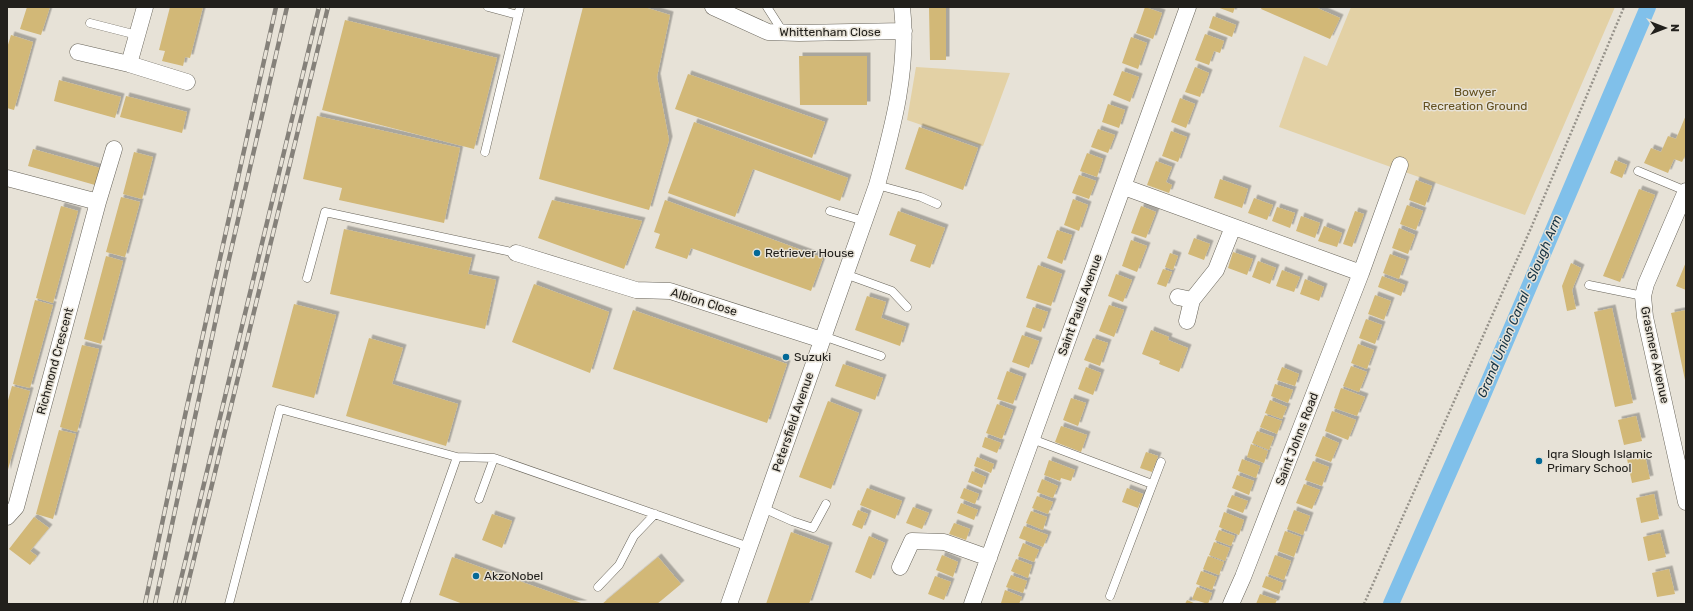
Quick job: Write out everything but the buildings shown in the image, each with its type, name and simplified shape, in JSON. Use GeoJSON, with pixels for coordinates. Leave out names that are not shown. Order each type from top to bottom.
{"type":"FeatureCollection","features":[{"type":"Feature","properties":{"kind":"street"},"geometry":{"type":"LineString","coordinates":[[129,64],[145,7]]}},
{"type":"Feature","properties":{"kind":"street","name":"Whittenham Close"},"geometry":{"type":"LineString","coordinates":[[713,7],[768,32],[904,31]]}},
{"type":"Feature","properties":{"kind":"street","name":"Petersfield Avenue"},"geometry":{"type":"LineString","coordinates":[[729,604],[877,185],[891,133],[900,85],[904,31],[902,7]]}},
{"type":"Feature","properties":{"kind":"street","name":"Saint Pauls Avenue"},"geometry":{"type":"LineString","coordinates":[[972,604],[1188,7]]}},
{"type":"Feature","properties":{"kind":"street"},"geometry":{"type":"LineString","coordinates":[[78,52],[129,64],[187,82]]}},
{"type":"Feature","properties":{"kind":"street","name":"Richmond Crescent"},"geometry":{"type":"LineString","coordinates":[[7,518],[16,507],[98,202],[114,149]]}},
{"type":"Feature","properties":{"kind":"street","name":"Saint Johns Road"},"geometry":{"type":"LineString","coordinates":[[1231,604],[1243,578],[1361,273],[1400,165]]}},
{"type":"Feature","properties":{"kind":"street"},"geometry":{"type":"LineString","coordinates":[[7,178],[98,202]]}},
{"type":"Feature","properties":{"kind":"street"},"geometry":{"type":"LineString","coordinates":[[1124,187],[1361,273]]}},
{"type":"Feature","properties":{"kind":"street","name":"Grasmere Avenue"},"geometry":{"type":"LineString","coordinates":[[1686,191],[1646,284],[1643,296],[1645,317],[1686,502]]}},
{"type":"Feature","properties":{"kind":"street"},"geometry":{"type":"LineString","coordinates":[[1187,321],[1185,299],[1216,270],[1233,227]]}},
{"type":"Feature","properties":{"kind":"street","name":"Albion Close"},"geometry":{"type":"LineString","coordinates":[[516,253],[636,290],[670,291],[823,338]]}},
{"type":"Feature","properties":{"kind":"street"},"geometry":{"type":"LineString","coordinates":[[900,567],[912,541],[944,542],[989,558]]}},
{"type":"Feature","properties":{"kind":"lane"},"geometry":{"type":"LineString","coordinates":[[485,152],[519,11],[488,7]]}},
{"type":"Feature","properties":{"kind":"lane"},"geometry":{"type":"LineString","coordinates":[[767,7],[783,33]]}},
{"type":"Feature","properties":{"kind":"lane"},"geometry":{"type":"LineString","coordinates":[[90,23],[137,35]]}},
{"type":"Feature","properties":{"kind":"lane"},"geometry":{"type":"LineString","coordinates":[[1638,171],[1686,191]]}},
{"type":"Feature","properties":{"kind":"lane"},"geometry":{"type":"LineString","coordinates":[[877,185],[921,197],[936,204]]}},
{"type":"Feature","properties":{"kind":"lane"},"geometry":{"type":"LineString","coordinates":[[830,211],[864,221]]}},
{"type":"Feature","properties":{"kind":"lane"},"geometry":{"type":"LineString","coordinates":[[307,278],[325,212],[516,253]]}},
{"type":"Feature","properties":{"kind":"lane"},"geometry":{"type":"LineString","coordinates":[[845,274],[892,291],[907,307]]}},
{"type":"Feature","properties":{"kind":"lane"},"geometry":{"type":"LineString","coordinates":[[1589,285],[1643,296]]}},
{"type":"Feature","properties":{"kind":"lane"},"geometry":{"type":"LineString","coordinates":[[823,338],[881,356]]}},
{"type":"Feature","properties":{"kind":"lane"},"geometry":{"type":"LineString","coordinates":[[229,604],[280,408],[457,457],[494,458],[749,546]]}},
{"type":"Feature","properties":{"kind":"lane"},"geometry":{"type":"LineString","coordinates":[[1032,440],[1152,484]]}},
{"type":"Feature","properties":{"kind":"lane"},"geometry":{"type":"LineString","coordinates":[[405,604],[457,457]]}},
{"type":"Feature","properties":{"kind":"lane"},"geometry":{"type":"LineString","coordinates":[[480,499],[494,458]]}},
{"type":"Feature","properties":{"kind":"lane"},"geometry":{"type":"LineString","coordinates":[[1110,596],[1161,462]]}},
{"type":"Feature","properties":{"kind":"lane"},"geometry":{"type":"LineString","coordinates":[[764,508],[792,521],[813,528],[826,504]]}},
{"type":"Feature","properties":{"kind":"lane"},"geometry":{"type":"LineString","coordinates":[[598,587],[620,565],[634,536],[655,514]]}},
{"type":"Feature","properties":{"kind":"path"},"geometry":{"type":"LineString","coordinates":[[1364,604],[1532,228],[1624,7]]}},
{"type":"Feature","properties":{"kind":"green space","name":"Bowyer Recreation Ground"},"geometry":{"type":"Polygon","coordinates":[[[1351,7],[1615,7],[1525,215],[1279,127],[1304,56],[1327,66],[1351,7]]]}},
{"type":"Feature","properties":{"kind":"green space"},"geometry":{"type":"Polygon","coordinates":[[[916,67],[1010,73],[983,146],[907,120],[916,67]]]}},
{"type":"Feature","properties":{"kind":"waterway","name":"Grand Union Canal - Slough Arm"},"geometry":{"type":"LineString","coordinates":[[1391,604],[1480,402],[1648,7]]}},
{"type":"Feature","properties":{"kind":"railway"},"geometry":{"type":"LineString","coordinates":[[145,604],[186,411],[276,7]]}},
{"type":"Feature","properties":{"kind":"railway"},"geometry":{"type":"LineString","coordinates":[[155,604],[226,272],[287,7]]}},
{"type":"Feature","properties":{"kind":"railway"},"geometry":{"type":"LineString","coordinates":[[175,604],[319,7]]}},
{"type":"Feature","properties":{"kind":"railway"},"geometry":{"type":"LineString","coordinates":[[183,604],[328,7]]}},
{"type":"Feature","properties":{"kind":"place","name":"Retriever House"},"geometry":{"type":"Point","coordinates":[757,253]}},
{"type":"Feature","properties":{"kind":"place","name":"Suzuki"},"geometry":{"type":"Point","coordinates":[786,357]}},
{"type":"Feature","properties":{"kind":"place","name":"Iqra Slough Islamic Primary School"},"geometry":{"type":"Point","coordinates":[1539,461]}},
{"type":"Feature","properties":{"kind":"place","name":"AkzoNobel"},"geometry":{"type":"Point","coordinates":[476,576]}}]}
